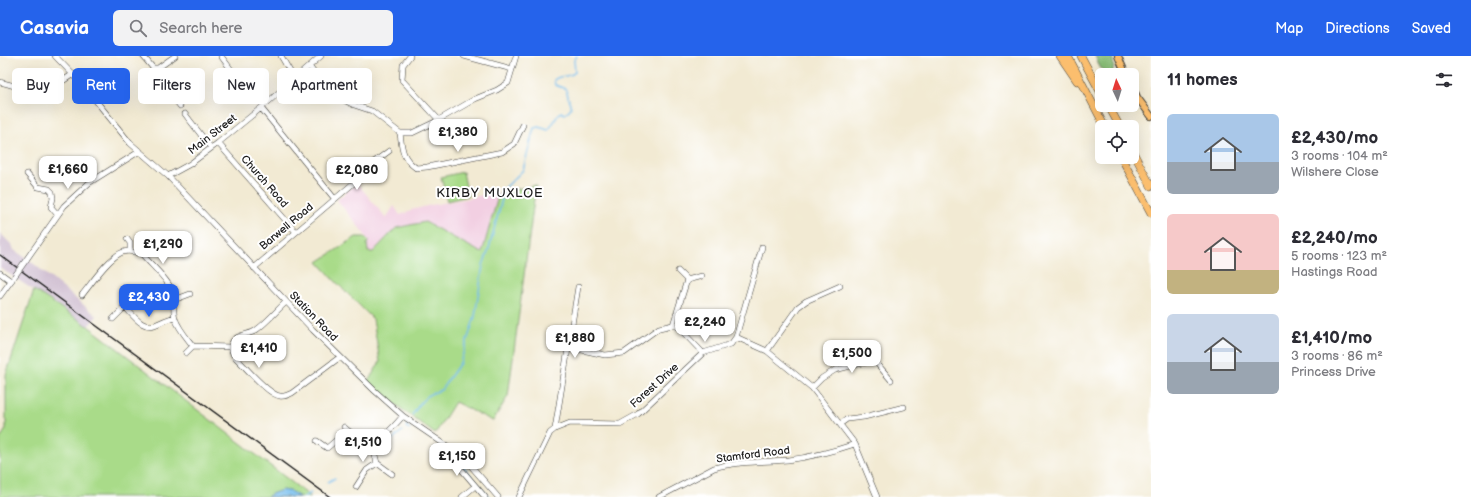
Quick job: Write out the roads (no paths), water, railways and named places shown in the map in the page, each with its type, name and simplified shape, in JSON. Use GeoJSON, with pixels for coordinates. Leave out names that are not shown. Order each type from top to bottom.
{"type":"FeatureCollection","features":[{"type":"Feature","properties":{"kind":"highway"},"geometry":{"type":"LineString","coordinates":[[1060,56],[1090,99]]}},
{"type":"Feature","properties":{"kind":"highway"},"geometry":{"type":"LineString","coordinates":[[1068,56],[1101,120]]}},
{"type":"Feature","properties":{"kind":"highway"},"geometry":{"type":"LineString","coordinates":[[1081,56],[1095,82]]}},
{"type":"Feature","properties":{"kind":"highway"},"geometry":{"type":"LineString","coordinates":[[1139,163],[1151,186]]}},
{"type":"Feature","properties":{"kind":"highway"},"geometry":{"type":"LineString","coordinates":[[1125,164],[1151,213]]}},
{"type":"Feature","properties":{"kind":"main road"},"geometry":{"type":"LineString","coordinates":[[1118,56],[1123,68]]}},
{"type":"Feature","properties":{"kind":"main road"},"geometry":{"type":"LineString","coordinates":[[1139,100],[1151,116]]}},
{"type":"Feature","properties":{"kind":"street","name":"Station Road"},"geometry":{"type":"LineString","coordinates":[[54,56],[72,73]]}},
{"type":"Feature","properties":{"kind":"street"},"geometry":{"type":"LineString","coordinates":[[143,56],[153,68]]}},
{"type":"Feature","properties":{"kind":"street"},"geometry":{"type":"LineString","coordinates":[[158,68],[175,56]]}},
{"type":"Feature","properties":{"kind":"street"},"geometry":{"type":"LineString","coordinates":[[220,56],[229,68]]}},
{"type":"Feature","properties":{"kind":"street"},"geometry":{"type":"LineString","coordinates":[[281,56],[288,68]]}},
{"type":"Feature","properties":{"kind":"street","name":"Main Street"},"geometry":{"type":"LineString","coordinates":[[309,66],[321,56]]}},
{"type":"Feature","properties":{"kind":"street"},"geometry":{"type":"LineString","coordinates":[[410,56],[403,65],[402,80],[439,120]]}},
{"type":"Feature","properties":{"kind":"street"},"geometry":{"type":"LineString","coordinates":[[464,56],[512,69]]}},
{"type":"Feature","properties":{"kind":"street"},"geometry":{"type":"LineString","coordinates":[[309,66],[317,77],[336,96],[354,105],[372,111],[400,133],[412,133],[508,83],[516,56]]}},
{"type":"Feature","properties":{"kind":"street"},"geometry":{"type":"LineString","coordinates":[[0,82],[33,90],[56,86],[72,75]]}},
{"type":"Feature","properties":{"kind":"street","name":"Main Street"},"geometry":{"type":"LineString","coordinates":[[168,176],[190,164],[277,95]]}},
{"type":"Feature","properties":{"kind":"street","name":"Station Road"},"geometry":{"type":"LineString","coordinates":[[98,104],[130,142],[168,176],[286,302],[340,357],[403,416],[459,455],[471,466],[498,497]]}},
{"type":"Feature","properties":{"kind":"street"},"geometry":{"type":"LineString","coordinates":[[261,108],[334,198]]}},
{"type":"Feature","properties":{"kind":"street"},"geometry":{"type":"LineString","coordinates":[[185,114],[211,148]]}},
{"type":"Feature","properties":{"kind":"street"},"geometry":{"type":"LineString","coordinates":[[400,133],[401,145],[407,161],[416,168],[502,152],[514,144],[523,125]]}},
{"type":"Feature","properties":{"kind":"street","name":"Church Road"},"geometry":{"type":"LineString","coordinates":[[218,143],[296,232]]}},
{"type":"Feature","properties":{"kind":"street"},"geometry":{"type":"LineString","coordinates":[[0,296],[64,206],[89,183],[140,151]]}},
{"type":"Feature","properties":{"kind":"street","name":"Barwell Road"},"geometry":{"type":"LineString","coordinates":[[254,268],[334,198],[369,170],[374,162],[389,151]]}},
{"type":"Feature","properties":{"kind":"street"},"geometry":{"type":"LineString","coordinates":[[27,174],[38,186],[49,188],[52,192],[53,198],[51,207],[57,214]]}},
{"type":"Feature","properties":{"kind":"street"},"geometry":{"type":"LineString","coordinates":[[127,239],[130,242],[130,251]]}},
{"type":"Feature","properties":{"kind":"street"},"geometry":{"type":"LineString","coordinates":[[762,247],[736,337],[768,350],[812,388],[855,444],[877,497]]}},
{"type":"Feature","properties":{"kind":"street"},"geometry":{"type":"LineString","coordinates":[[82,296],[95,277],[113,259],[124,252],[130,251],[142,254],[169,284],[173,291],[174,317],[193,346]]}},
{"type":"Feature","properties":{"kind":"street"},"geometry":{"type":"LineString","coordinates":[[678,271],[687,280]]}},
{"type":"Feature","properties":{"kind":"street"},"geometry":{"type":"LineString","coordinates":[[0,273],[12,279]]}},
{"type":"Feature","properties":{"kind":"street"},"geometry":{"type":"LineString","coordinates":[[687,280],[702,276]]}},
{"type":"Feature","properties":{"kind":"street"},"geometry":{"type":"LineString","coordinates":[[673,325],[687,280]]}},
{"type":"Feature","properties":{"kind":"street"},"geometry":{"type":"LineString","coordinates":[[768,350],[798,307],[806,301],[840,286]]}},
{"type":"Feature","properties":{"kind":"street"},"geometry":{"type":"LineString","coordinates":[[519,497],[550,433],[555,428],[578,287]]}},
{"type":"Feature","properties":{"kind":"street"},"geometry":{"type":"LineString","coordinates":[[174,300],[190,294]]}},
{"type":"Feature","properties":{"kind":"street"},"geometry":{"type":"LineString","coordinates":[[286,302],[256,330],[236,339],[232,343],[231,347],[236,358],[270,392],[284,396],[292,393],[340,357]]}},
{"type":"Feature","properties":{"kind":"street"},"geometry":{"type":"LineString","coordinates":[[113,319],[130,303]]}},
{"type":"Feature","properties":{"kind":"street"},"geometry":{"type":"LineString","coordinates":[[125,308],[142,323],[148,326],[156,325],[164,320],[174,317]]}},
{"type":"Feature","properties":{"kind":"street"},"geometry":{"type":"LineString","coordinates":[[568,347],[605,355],[624,353],[659,328],[673,325],[678,327],[703,353]]}},
{"type":"Feature","properties":{"kind":"street","name":"Forest Drive"},"geometry":{"type":"LineString","coordinates":[[555,428],[570,423],[620,424],[638,414],[703,353],[731,344],[736,337]]}},
{"type":"Feature","properties":{"kind":"street"},"geometry":{"type":"LineString","coordinates":[[186,353],[193,346],[231,347]]}},
{"type":"Feature","properties":{"kind":"street"},"geometry":{"type":"LineString","coordinates":[[873,351],[874,360],[891,380]]}},
{"type":"Feature","properties":{"kind":"street"},"geometry":{"type":"LineString","coordinates":[[812,388],[822,378],[835,370],[874,360]]}},
{"type":"Feature","properties":{"kind":"street"},"geometry":{"type":"LineString","coordinates":[[840,424],[847,419],[864,417],[904,407]]}},
{"type":"Feature","properties":{"kind":"street"},"geometry":{"type":"LineString","coordinates":[[317,441],[327,448],[345,429],[364,439],[371,440],[380,438],[388,433],[403,416]]}},
{"type":"Feature","properties":{"kind":"street"},"geometry":{"type":"LineString","coordinates":[[371,440],[377,463],[392,474]]}},
{"type":"Feature","properties":{"kind":"street","name":"Stamford Road"},"geometry":{"type":"LineString","coordinates":[[659,497],[720,466],[739,463],[789,460],[838,450],[855,444]]}},
{"type":"Feature","properties":{"kind":"street"},"geometry":{"type":"LineString","coordinates":[[459,455],[456,459],[456,463],[485,497]]}},
{"type":"Feature","properties":{"kind":"street"},"geometry":{"type":"LineString","coordinates":[[356,487],[367,470],[377,463]]}},
{"type":"Feature","properties":{"kind":"street"},"geometry":{"type":"LineString","coordinates":[[462,497],[475,486]]}},
{"type":"Feature","properties":{"kind":"water"},"geometry":{"type":"Polygon","coordinates":[[[282,490],[290,491],[300,497],[267,497],[282,490]]]}},
{"type":"Feature","properties":{"kind":"waterway"},"geometry":{"type":"LineString","coordinates":[[412,415],[422,401],[430,394],[441,390],[460,363],[475,316],[483,265],[488,252],[505,188],[523,170],[534,128],[539,127],[548,130],[561,112],[565,114],[571,108],[566,89],[555,85],[554,80],[575,72],[574,60],[577,56]]}},
{"type":"Feature","properties":{"kind":"waterway"},"geometry":{"type":"LineString","coordinates":[[407,425],[406,427],[410,429]]}},
{"type":"Feature","properties":{"kind":"waterway"},"geometry":{"type":"LineString","coordinates":[[392,440],[402,431]]}},
{"type":"Feature","properties":{"kind":"waterway"},"geometry":{"type":"LineString","coordinates":[[383,445],[388,442]]}},
{"type":"Feature","properties":{"kind":"waterway"},"geometry":{"type":"LineString","coordinates":[[461,464],[489,497]]}},
{"type":"Feature","properties":{"kind":"waterway"},"geometry":{"type":"LineString","coordinates":[[328,482],[335,478]]}},
{"type":"Feature","properties":{"kind":"waterway"},"geometry":{"type":"LineString","coordinates":[[303,497],[311,493]]}},
{"type":"Feature","properties":{"kind":"railway"},"geometry":{"type":"LineString","coordinates":[[0,255],[330,497]]}},
{"type":"Feature","properties":{"kind":"district","name":"KIRBY MUXLOE"},"geometry":{"type":"Point","coordinates":[490,192]}}]}
